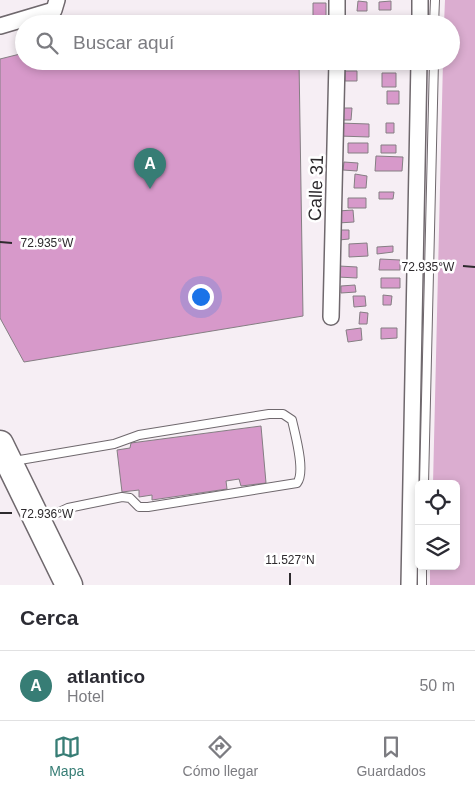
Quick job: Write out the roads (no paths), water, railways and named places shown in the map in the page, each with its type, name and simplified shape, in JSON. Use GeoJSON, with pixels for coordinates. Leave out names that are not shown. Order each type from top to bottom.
{"type":"FeatureCollection","features":[{"type":"Feature","properties":{"kind":"highway"},"geometry":{"type":"LineString","coordinates":[[4,453],[69,585]]}},
{"type":"Feature","properties":{"kind":"street"},"geometry":{"type":"LineString","coordinates":[[37,15],[54,10],[57,0]]}},
{"type":"Feature","properties":{"kind":"street"},"geometry":{"type":"LineString","coordinates":[[337,0],[337,15]]}},
{"type":"Feature","properties":{"kind":"street"},"geometry":{"type":"LineString","coordinates":[[420,0],[420,15]]}},
{"type":"Feature","properties":{"kind":"street"},"geometry":{"type":"LineString","coordinates":[[0,26],[15,22]]}},
{"type":"Feature","properties":{"kind":"street","name":"Calle 31"},"geometry":{"type":"LineString","coordinates":[[331,317],[337,70]]}},
{"type":"Feature","properties":{"kind":"street"},"geometry":{"type":"LineString","coordinates":[[409,585],[419,70]]}},
{"type":"Feature","properties":{"kind":"lane"},"geometry":{"type":"LineString","coordinates":[[434,15],[435,0]]}},
{"type":"Feature","properties":{"kind":"lane"},"geometry":{"type":"LineString","coordinates":[[424,480],[434,70]]}},
{"type":"Feature","properties":{"kind":"lane"},"geometry":{"type":"LineString","coordinates":[[4,453],[114,444],[139,435],[260,416],[282,414],[292,420],[301,469],[300,479],[297,483],[148,507],[139,507],[130,498],[122,497],[68,508],[38,522]]}},
{"type":"Feature","properties":{"kind":"lane"},"geometry":{"type":"LineString","coordinates":[[422,570],[422,585]]}},
{"type":"Feature","properties":{"kind":"place","name":"atlantico"},"geometry":{"type":"Point","coordinates":[150,189]}}]}
